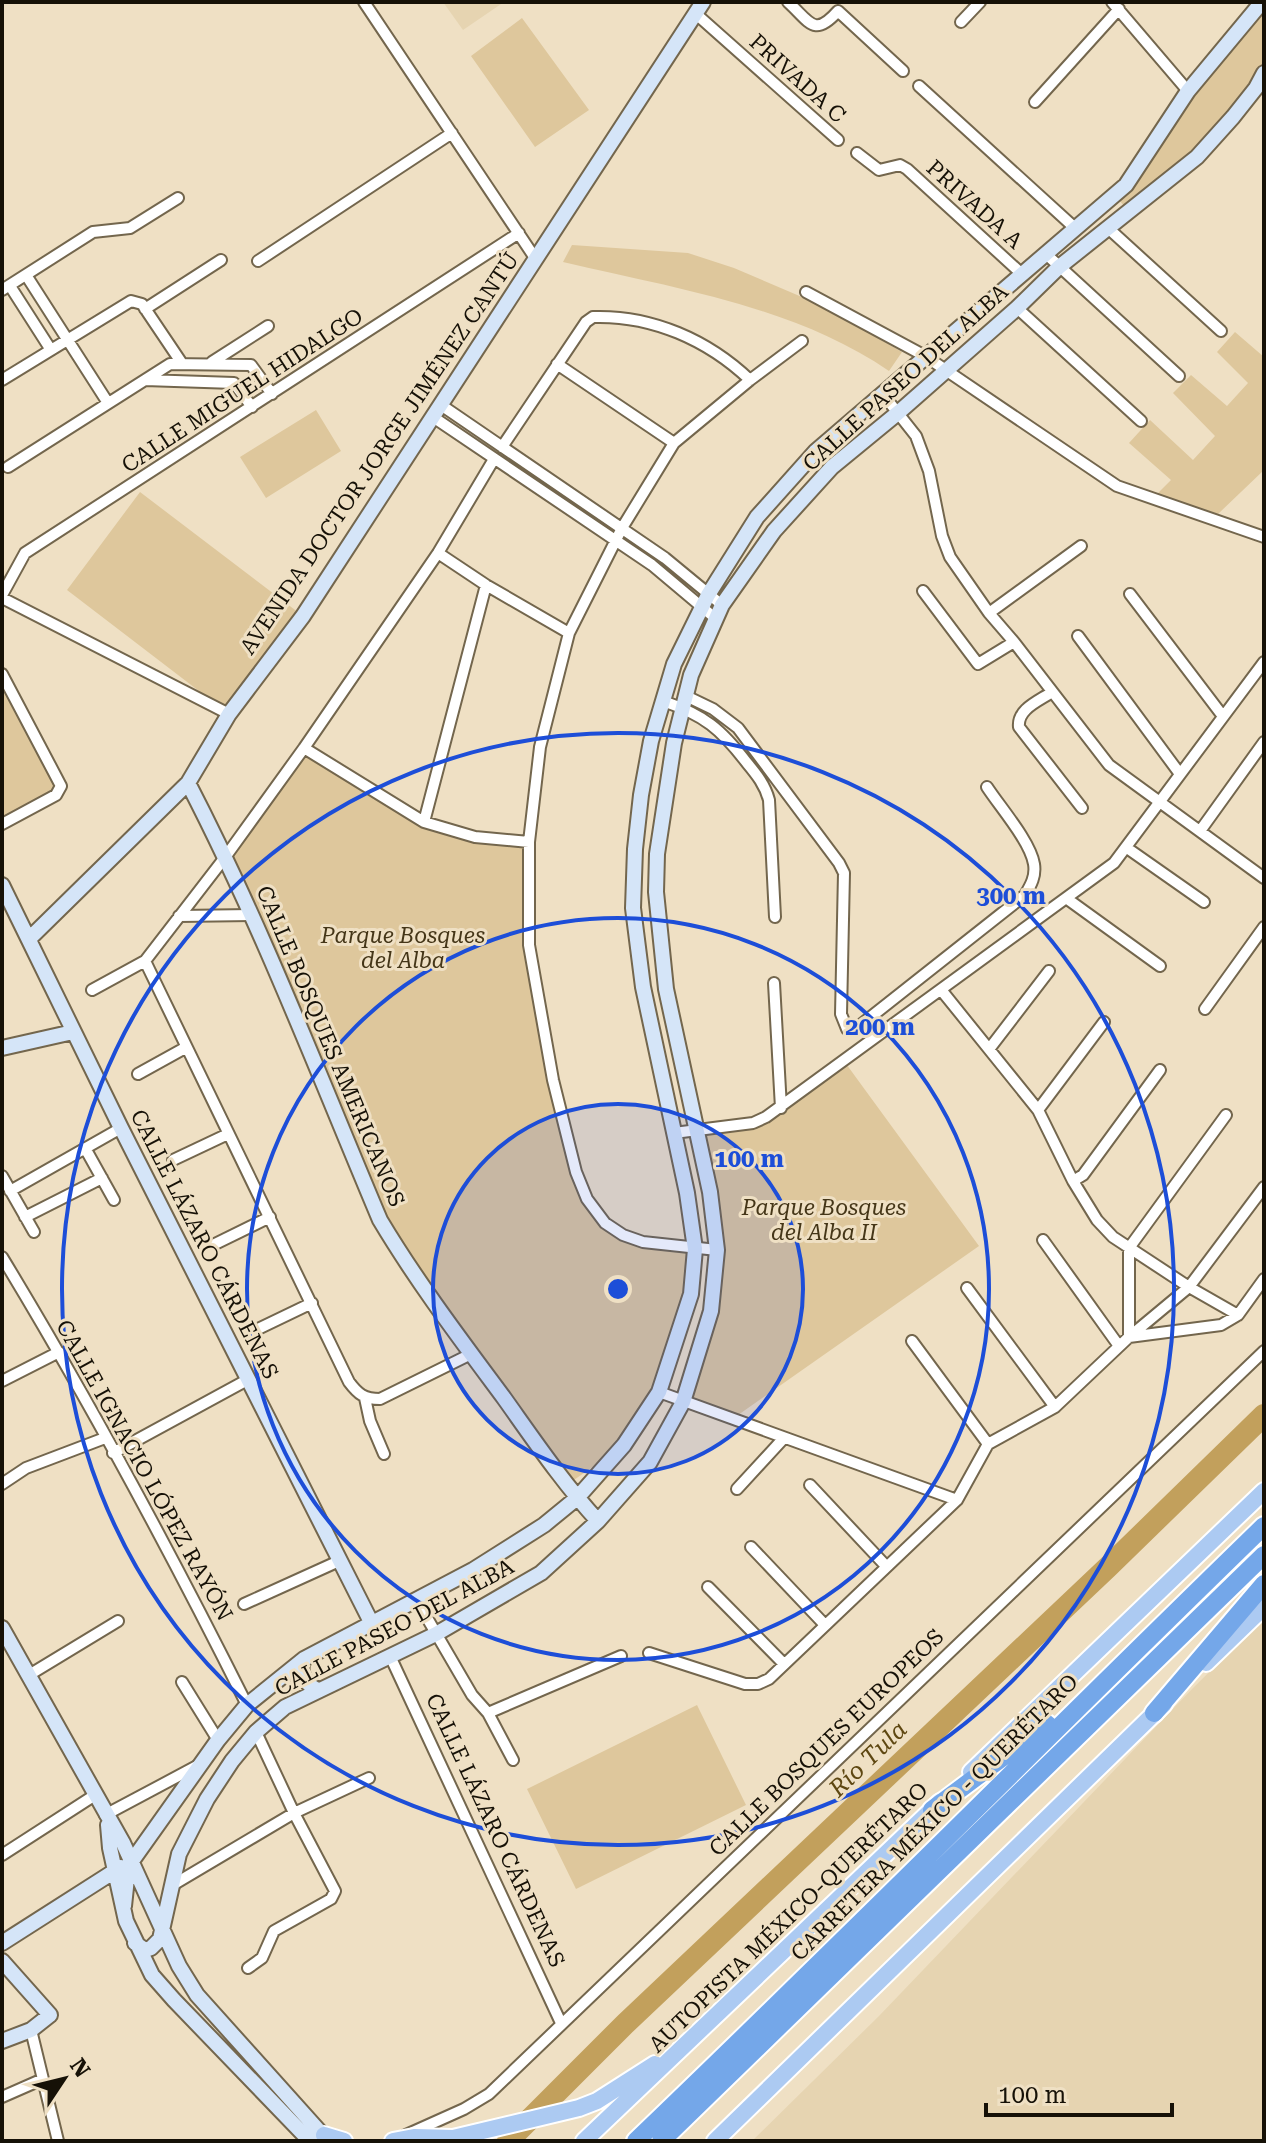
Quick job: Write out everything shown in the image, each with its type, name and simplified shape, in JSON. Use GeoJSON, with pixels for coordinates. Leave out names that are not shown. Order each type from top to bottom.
{"type":"FeatureCollection","features":[{"type":"Feature","properties":{"kind":"highway","name":"CARRETERA MÉXICO - QUERÉTARO"},"geometry":{"type":"LineString","coordinates":[[636,2141],[830,1955],[1264,1526]]}},
{"type":"Feature","properties":{"kind":"highway","name":"CARRETERA MÉXICO - QUERÉTARO"},"geometry":{"type":"LineString","coordinates":[[661,2141],[1264,1555]]}},
{"type":"Feature","properties":{"kind":"highway"},"geometry":{"type":"LineString","coordinates":[[1154,1713],[1264,1584]]}},
{"type":"Feature","properties":{"kind":"highway"},"geometry":{"type":"LineString","coordinates":[[932,1810],[1101,1684]]}},
{"type":"Feature","properties":{"kind":"main road","name":"AUTOPISTA MÉXICO-QUERÉTARO"},"geometry":{"type":"LineString","coordinates":[[584,2141],[1264,1491]]}},
{"type":"Feature","properties":{"kind":"main road"},"geometry":{"type":"LineString","coordinates":[[715,2141],[1264,1607]]}},
{"type":"Feature","properties":{"kind":"main road"},"geometry":{"type":"LineString","coordinates":[[396,2140],[453,2138],[569,2111],[597,2101],[694,2038]]}},
{"type":"Feature","properties":{"kind":"main road"},"geometry":{"type":"LineString","coordinates":[[727,2141],[764,2093]]}},
{"type":"Feature","properties":{"kind":"main road"},"geometry":{"type":"LineString","coordinates":[[321,2139],[344,2141]]}},
{"type":"Feature","properties":{"kind":"street"},"geometry":{"type":"LineString","coordinates":[[364,2],[535,258]]}},
{"type":"Feature","properties":{"kind":"street"},"geometry":{"type":"LineString","coordinates":[[788,2],[814,26],[826,24],[841,6],[903,71]]}},
{"type":"Feature","properties":{"kind":"street"},"geometry":{"type":"LineString","coordinates":[[961,22],[980,2]]}},
{"type":"Feature","properties":{"kind":"street","name":"CALLE PASEO DEL ALBA"},"geometry":{"type":"LineString","coordinates":[[124,1906],[132,1861],[218,1740],[247,1705],[304,1659],[512,1547],[577,1498],[624,1445],[659,1392],[691,1294],[695,1249],[643,987],[633,908],[641,795],[651,741],[674,664],[705,601],[757,517],[816,451],[1126,185],[1188,91],[1262,2]]}},
{"type":"Feature","properties":{"kind":"street"},"geometry":{"type":"LineString","coordinates":[[1035,102],[1116,6],[1188,91]]}},
{"type":"Feature","properties":{"kind":"street","name":"PRIVADA C"},"geometry":{"type":"LineString","coordinates":[[699,8],[838,140]]}},
{"type":"Feature","properties":{"kind":"street","name":"AVENIDA DOCTOR JORGE JIMÉNEZ CANTÚ"},"geometry":{"type":"LineString","coordinates":[[29,939],[188,783],[229,714],[303,616],[699,8]]}},
{"type":"Feature","properties":{"kind":"street","name":"CALLE PASEO DEL ALBA"},"geometry":{"type":"LineString","coordinates":[[163,1930],[179,1854],[232,1761],[256,1732],[285,1707],[436,1634],[541,1573],[598,1521],[650,1462],[683,1402],[711,1311],[717,1250],[710,1192],[666,989],[656,892],[661,815],[684,702],[691,675],[719,611],[774,531],[832,467],[946,371],[1059,267],[1197,157],[1260,90],[1264,73]]}},
{"type":"Feature","properties":{"kind":"street"},"geometry":{"type":"LineString","coordinates":[[919,86],[1076,229]]}},
{"type":"Feature","properties":{"kind":"street"},"geometry":{"type":"LineString","coordinates":[[258,261],[452,133]]}},
{"type":"Feature","properties":{"kind":"street","name":"PRIVADA A"},"geometry":{"type":"LineString","coordinates":[[857,153],[879,170],[900,165],[907,169],[1023,275]]}},
{"type":"Feature","properties":{"kind":"street"},"geometry":{"type":"LineString","coordinates":[[51,350],[6,288],[93,232],[130,228],[178,198]]}},
{"type":"Feature","properties":{"kind":"street"},"geometry":{"type":"LineString","coordinates":[[1108,228],[1221,331]]}},
{"type":"Feature","properties":{"kind":"street","name":"CALLE MIGUEL HIDALGO"},"geometry":{"type":"LineString","coordinates":[[2,596],[25,553],[519,233]]}},
{"type":"Feature","properties":{"kind":"street"},"geometry":{"type":"LineString","coordinates":[[1046,254],[1179,376]]}},
{"type":"Feature","properties":{"kind":"street"},"geometry":{"type":"LineString","coordinates":[[140,306],[221,260]]}},
{"type":"Feature","properties":{"kind":"street"},"geometry":{"type":"LineString","coordinates":[[26,275],[108,403]]}},
{"type":"Feature","properties":{"kind":"street"},"geometry":{"type":"LineString","coordinates":[[806,292],[925,356],[1117,486],[1259,535],[1264,523]]}},
{"type":"Feature","properties":{"kind":"street"},"geometry":{"type":"LineString","coordinates":[[2,380],[131,301],[140,306],[181,362]]}},
{"type":"Feature","properties":{"kind":"street"},"geometry":{"type":"LineString","coordinates":[[1017,308],[1141,421]]}},
{"type":"Feature","properties":{"kind":"street"},"geometry":{"type":"LineString","coordinates":[[502,447],[586,322],[593,317],[650,322],[693,339],[728,360],[750,380]]}},
{"type":"Feature","properties":{"kind":"street"},"geometry":{"type":"LineString","coordinates":[[211,363],[268,326]]}},
{"type":"Feature","properties":{"kind":"street"},"geometry":{"type":"LineString","coordinates":[[717,1250],[643,1242],[623,1235],[605,1223],[587,1199],[576,1172],[553,1080],[529,945],[529,842],[540,747],[569,633],[622,528],[674,443],[802,341]]}},
{"type":"Feature","properties":{"kind":"street"},"geometry":{"type":"LineString","coordinates":[[8,467],[170,364],[251,365],[272,394]]}},
{"type":"Feature","properties":{"kind":"street"},"geometry":{"type":"LineString","coordinates":[[557,364],[674,443]]}},
{"type":"Feature","properties":{"kind":"street"},"geometry":{"type":"LineString","coordinates":[[143,380],[234,383],[252,407]]}},
{"type":"Feature","properties":{"kind":"street"},"geometry":{"type":"LineString","coordinates":[[882,393],[916,436],[929,471],[942,536],[950,557],[989,613],[1109,765],[1263,874]]}},
{"type":"Feature","properties":{"kind":"street"},"geometry":{"type":"LineString","coordinates":[[437,411],[502,447],[665,558],[705,601]]}},
{"type":"Feature","properties":{"kind":"street"},"geometry":{"type":"LineString","coordinates":[[437,411],[494,459],[719,611]]}},
{"type":"Feature","properties":{"kind":"street"},"geometry":{"type":"LineString","coordinates":[[92,990],[145,961],[226,856],[438,553],[494,459]]}},
{"type":"Feature","properties":{"kind":"street"},"geometry":{"type":"LineString","coordinates":[[989,613],[1081,546]]}},
{"type":"Feature","properties":{"kind":"street"},"geometry":{"type":"LineString","coordinates":[[438,553],[569,633]]}},
{"type":"Feature","properties":{"kind":"street"},"geometry":{"type":"LineString","coordinates":[[424,822],[486,585]]}},
{"type":"Feature","properties":{"kind":"street"},"geometry":{"type":"LineString","coordinates":[[923,591],[978,664],[1014,642]]}},
{"type":"Feature","properties":{"kind":"street"},"geometry":{"type":"LineString","coordinates":[[1130,594],[1222,715]]}},
{"type":"Feature","properties":{"kind":"street"},"geometry":{"type":"LineString","coordinates":[[2,596],[229,714]]}},
{"type":"Feature","properties":{"kind":"street"},"geometry":{"type":"LineString","coordinates":[[1078,636],[1180,774]]}},
{"type":"Feature","properties":{"kind":"street"},"geometry":{"type":"LineString","coordinates":[[674,1133],[753,1123],[781,1108],[1114,863],[1264,662]]}},
{"type":"Feature","properties":{"kind":"street"},"geometry":{"type":"LineString","coordinates":[[2,674],[60,783],[56,795],[2,824]]}},
{"type":"Feature","properties":{"kind":"street"},"geometry":{"type":"LineString","coordinates":[[1052,692],[1022,713],[1018,719],[1019,727],[1082,808]]}},
{"type":"Feature","properties":{"kind":"street"},"geometry":{"type":"LineString","coordinates":[[663,701],[713,709],[738,728],[839,863],[844,873],[841,1014],[847,1029],[858,1027],[1025,895],[1033,881],[1034,864],[1027,847],[987,787]]}},
{"type":"Feature","properties":{"kind":"street"},"geometry":{"type":"LineString","coordinates":[[684,702],[718,728],[766,786],[775,917]]}},
{"type":"Feature","properties":{"kind":"street"},"geometry":{"type":"LineString","coordinates":[[1200,831],[1264,742]]}},
{"type":"Feature","properties":{"kind":"street"},"geometry":{"type":"LineString","coordinates":[[304,748],[424,822],[475,837],[529,842]]}},
{"type":"Feature","properties":{"kind":"street","name":"CALLE BOSQUES AMERICANOS"},"geometry":{"type":"LineString","coordinates":[[188,783],[252,915],[380,1220],[406,1264],[471,1354],[577,1498],[598,1521]]}},
{"type":"Feature","properties":{"kind":"street"},"geometry":{"type":"LineString","coordinates":[[1127,848],[1204,902]]}},
{"type":"Feature","properties":{"kind":"street","name":"CALLE LÁZARO CÁRDENAS"},"geometry":{"type":"LineString","coordinates":[[2,885],[371,1622]]}},
{"type":"Feature","properties":{"kind":"street"},"geometry":{"type":"LineString","coordinates":[[1066,898],[1160,966]]}},
{"type":"Feature","properties":{"kind":"street"},"geometry":{"type":"LineString","coordinates":[[179,916],[252,915]]}},
{"type":"Feature","properties":{"kind":"street"},"geometry":{"type":"LineString","coordinates":[[1205,1009],[1264,927]]}},
{"type":"Feature","properties":{"kind":"street"},"geometry":{"type":"LineString","coordinates":[[145,961],[349,1382],[365,1398],[370,1421],[384,1454]]}},
{"type":"Feature","properties":{"kind":"street"},"geometry":{"type":"LineString","coordinates":[[990,1048],[1049,971]]}},
{"type":"Feature","properties":{"kind":"street"},"geometry":{"type":"LineString","coordinates":[[774,983],[781,1108]]}},
{"type":"Feature","properties":{"kind":"street"},"geometry":{"type":"LineString","coordinates":[[942,991],[1038,1110],[1073,1181],[1097,1220],[1129,1248],[1238,1315]]}},
{"type":"Feature","properties":{"kind":"street"},"geometry":{"type":"LineString","coordinates":[[1038,1110],[1104,1022]]}},
{"type":"Feature","properties":{"kind":"street"},"geometry":{"type":"LineString","coordinates":[[2,1048],[73,1032]]}},
{"type":"Feature","properties":{"kind":"street"},"geometry":{"type":"LineString","coordinates":[[138,1074],[185,1048]]}},
{"type":"Feature","properties":{"kind":"street"},"geometry":{"type":"LineString","coordinates":[[1073,1181],[1083,1175],[1160,1070]]}},
{"type":"Feature","properties":{"kind":"street"},"geometry":{"type":"LineString","coordinates":[[1129,1337],[1129,1248],[1226,1115]]}},
{"type":"Feature","properties":{"kind":"street"},"geometry":{"type":"LineString","coordinates":[[10,1191],[121,1128]]}},
{"type":"Feature","properties":{"kind":"street"},"geometry":{"type":"LineString","coordinates":[[173,1160],[228,1134]]}},
{"type":"Feature","properties":{"kind":"street"},"geometry":{"type":"LineString","coordinates":[[85,1148],[114,1200]]}},
{"type":"Feature","properties":{"kind":"street"},"geometry":{"type":"LineString","coordinates":[[2,1176],[34,1232]]}},
{"type":"Feature","properties":{"kind":"street"},"geometry":{"type":"LineString","coordinates":[[25,1217],[102,1178]]}},
{"type":"Feature","properties":{"kind":"street"},"geometry":{"type":"LineString","coordinates":[[649,1653],[745,1684],[758,1684],[769,1679],[957,1500],[988,1444],[1055,1407],[1129,1337],[1189,1287],[1264,1187]]}},
{"type":"Feature","properties":{"kind":"street"},"geometry":{"type":"LineString","coordinates":[[215,1244],[270,1217]]}},
{"type":"Feature","properties":{"kind":"street"},"geometry":{"type":"LineString","coordinates":[[1043,1240],[1119,1346]]}},
{"type":"Feature","properties":{"kind":"street","name":"CALLE IGNACIO LÓPEZ RAYÓN"},"geometry":{"type":"LineString","coordinates":[[2,1257],[59,1352],[189,1587],[247,1705]]}},
{"type":"Feature","properties":{"kind":"street"},"geometry":{"type":"LineString","coordinates":[[1129,1337],[1221,1325],[1238,1315],[1264,1279]]}},
{"type":"Feature","properties":{"kind":"street"},"geometry":{"type":"LineString","coordinates":[[967,1288],[1055,1407]]}},
{"type":"Feature","properties":{"kind":"street"},"geometry":{"type":"LineString","coordinates":[[260,1328],[312,1303]]}},
{"type":"Feature","properties":{"kind":"street"},"geometry":{"type":"LineString","coordinates":[[912,1341],[988,1444]]}},
{"type":"Feature","properties":{"kind":"street","name":"CALLE BOSQUES EUROPEOS"},"geometry":{"type":"LineString","coordinates":[[396,2140],[482,2099],[1264,1351]]}},
{"type":"Feature","properties":{"kind":"street"},"geometry":{"type":"LineString","coordinates":[[2,1381],[59,1352]]}},
{"type":"Feature","properties":{"kind":"street"},"geometry":{"type":"LineString","coordinates":[[365,1398],[380,1399],[471,1354]]}},
{"type":"Feature","properties":{"kind":"street"},"geometry":{"type":"LineString","coordinates":[[113,1453],[249,1379]]}},
{"type":"Feature","properties":{"kind":"street"},"geometry":{"type":"LineString","coordinates":[[659,1392],[957,1500]]}},
{"type":"Feature","properties":{"kind":"street"},"geometry":{"type":"LineString","coordinates":[[2,1484],[26,1468],[105,1438]]}},
{"type":"Feature","properties":{"kind":"street"},"geometry":{"type":"LineString","coordinates":[[737,1489],[783,1439]]}},
{"type":"Feature","properties":{"kind":"street"},"geometry":{"type":"LineString","coordinates":[[810,1485],[886,1566]]}},
{"type":"Feature","properties":{"kind":"street"},"geometry":{"type":"LineString","coordinates":[[751,1547],[825,1625]]}},
{"type":"Feature","properties":{"kind":"street"},"geometry":{"type":"LineString","coordinates":[[244,1604],[339,1561]]}},
{"type":"Feature","properties":{"kind":"street"},"geometry":{"type":"LineString","coordinates":[[708,1587],[784,1664]]}},
{"type":"Feature","properties":{"kind":"street"},"geometry":{"type":"LineString","coordinates":[[416,1599],[472,1695],[488,1713],[513,1760]]}},
{"type":"Feature","properties":{"kind":"street"},"geometry":{"type":"LineString","coordinates":[[29,1675],[118,1621]]}},
{"type":"Feature","properties":{"kind":"street"},"geometry":{"type":"LineString","coordinates":[[2,1628],[132,1861],[179,1966],[197,1995],[321,2139]]}},
{"type":"Feature","properties":{"kind":"street","name":"CALLE LÁZARO CÁRDENAS"},"geometry":{"type":"LineString","coordinates":[[390,1656],[561,2023]]}},
{"type":"Feature","properties":{"kind":"street"},"geometry":{"type":"LineString","coordinates":[[488,1713],[621,1656]]}},
{"type":"Feature","properties":{"kind":"street"},"geometry":{"type":"LineString","coordinates":[[304,1659],[301,1673],[306,1682],[318,1690]]}},
{"type":"Feature","properties":{"kind":"street"},"geometry":{"type":"LineString","coordinates":[[182,1682],[218,1740]]}},
{"type":"Feature","properties":{"kind":"street"},"geometry":{"type":"LineString","coordinates":[[248,1968],[262,1958],[274,1931],[331,1899],[335,1891],[256,1732]]}},
{"type":"Feature","properties":{"kind":"street"},"geometry":{"type":"LineString","coordinates":[[107,1818],[202,1763]]}},
{"type":"Feature","properties":{"kind":"street"},"geometry":{"type":"LineString","coordinates":[[170,1887],[294,1813],[369,1778]]}},
{"type":"Feature","properties":{"kind":"street"},"geometry":{"type":"LineString","coordinates":[[2,1855],[95,1795]]}},
{"type":"Feature","properties":{"kind":"street"},"geometry":{"type":"LineString","coordinates":[[107,1818],[126,1921],[152,1975],[174,2000],[321,2139]]}},
{"type":"Feature","properties":{"kind":"street"},"geometry":{"type":"LineString","coordinates":[[2,1943],[132,1861]]}},
{"type":"Feature","properties":{"kind":"street"},"geometry":{"type":"LineString","coordinates":[[135,1943],[145,1950],[151,1948],[160,1939],[163,1930]]}},
{"type":"Feature","properties":{"kind":"street"},"geometry":{"type":"LineString","coordinates":[[2,1961],[50,2015],[31,2030],[2,2041]]}},
{"type":"Feature","properties":{"kind":"street"},"geometry":{"type":"LineString","coordinates":[[31,2030],[58,2141]]}},
{"type":"Feature","properties":{"kind":"street"},"geometry":{"type":"LineString","coordinates":[[2,2097],[43,2079]]}},
{"type":"Feature","properties":{"kind":"shaded area"},"geometry":{"type":"Polygon","coordinates":[[[443,2],[504,2],[463,30],[443,2]]]}},
{"type":"Feature","properties":{"kind":"shaded area"},"geometry":{"type":"Polygon","coordinates":[[[1264,1618],[1264,2141],[752,2141],[879,2016],[1264,1618]]]}},
{"type":"Feature","properties":{"kind":"green space"},"geometry":{"type":"Polygon","coordinates":[[[1264,5],[1264,65],[1235,113],[1196,156],[1127,209],[1117,198],[1186,102],[1264,5]]]}},
{"type":"Feature","properties":{"kind":"green space"},"geometry":{"type":"Polygon","coordinates":[[[522,18],[589,110],[535,147],[471,56],[522,18]]]}},
{"type":"Feature","properties":{"kind":"green space"},"geometry":{"type":"Polygon","coordinates":[[[572,245],[688,253],[734,268],[823,306],[902,352],[889,371],[813,330],[773,315],[689,291],[563,262],[572,245]]]}},
{"type":"Feature","properties":{"kind":"green space"},"geometry":{"type":"Polygon","coordinates":[[[1235,332],[1264,357],[1264,470],[1218,514],[1156,495],[1171,480],[1129,443],[1150,420],[1193,460],[1215,436],[1173,393],[1191,375],[1227,406],[1248,383],[1217,352],[1235,332]]]}},
{"type":"Feature","properties":{"kind":"green space"},"geometry":{"type":"Polygon","coordinates":[[[316,410],[341,451],[266,498],[240,457],[316,410]]]}},
{"type":"Feature","properties":{"kind":"green space"},"geometry":{"type":"Polygon","coordinates":[[[140,492],[303,616],[229,714],[67,590],[140,492]]]}},
{"type":"Feature","properties":{"kind":"green space"},"geometry":{"type":"Polygon","coordinates":[[[2,675],[60,790],[2,823],[2,675]]]}},
{"type":"Feature","properties":{"kind":"green space","name":"Parque Bosques del Alba"},"geometry":{"type":"Polygon","coordinates":[[[304,748],[424,822],[475,837],[529,842],[529,945],[553,1080],[587,1200],[623,1235],[695,1249],[691,1294],[659,1392],[624,1445],[571,1482],[406,1264],[226,856],[304,748]]]}},
{"type":"Feature","properties":{"kind":"green space","name":"Parque Bosques del Alba II"},"geometry":{"type":"Polygon","coordinates":[[[844,1061],[979,1246],[731,1420],[683,1402],[711,1311],[717,1250],[697,1130],[753,1123],[844,1061]]]}},
{"type":"Feature","properties":{"kind":"green space"},"geometry":{"type":"Polygon","coordinates":[[[697,1705],[746,1805],[576,1889],[527,1789],[697,1705]]]}},
{"type":"Feature","properties":{"kind":"waterway","name":"Río Tula"},"geometry":{"type":"LineString","coordinates":[[508,2141],[625,2024],[1108,1567],[1264,1415]]}}]}
